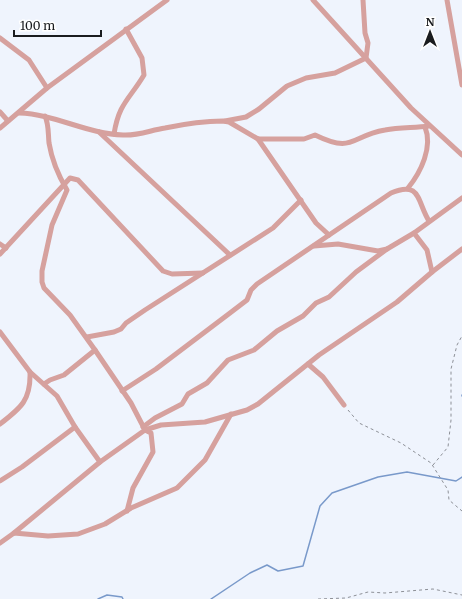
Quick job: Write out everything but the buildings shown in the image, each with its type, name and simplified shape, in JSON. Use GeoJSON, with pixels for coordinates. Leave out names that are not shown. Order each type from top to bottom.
{"type":"FeatureCollection","features":[{"type":"Feature","properties":{"kind":"street"},"geometry":{"type":"LineString","coordinates":[[0,128],[47,88],[167,0]]}},
{"type":"Feature","properties":{"kind":"street"},"geometry":{"type":"LineString","coordinates":[[313,0],[427,126],[462,156]]}},
{"type":"Feature","properties":{"kind":"street"},"geometry":{"type":"LineString","coordinates":[[363,0],[365,33],[368,43],[366,58]]}},
{"type":"Feature","properties":{"kind":"street"},"geometry":{"type":"LineString","coordinates":[[447,0],[462,84]]}},
{"type":"Feature","properties":{"kind":"street"},"geometry":{"type":"LineString","coordinates":[[114,134],[117,118],[123,104],[144,75],[142,58],[126,29]]}},
{"type":"Feature","properties":{"kind":"street"},"geometry":{"type":"LineString","coordinates":[[0,38],[29,60],[47,88]]}},
{"type":"Feature","properties":{"kind":"street"},"geometry":{"type":"LineString","coordinates":[[19,113],[45,116],[61,122],[99,132],[114,134],[144,134],[165,128],[246,117],[287,86],[306,78],[335,73],[366,58]]}},
{"type":"Feature","properties":{"kind":"street"},"geometry":{"type":"LineString","coordinates":[[0,112],[8,121]]}},
{"type":"Feature","properties":{"kind":"street"},"geometry":{"type":"LineString","coordinates":[[45,116],[48,123],[49,141],[55,168],[67,190],[52,225],[42,271],[42,282],[44,288],[70,315],[87,337],[144,428],[151,433],[153,452],[133,488],[127,511]]}},
{"type":"Feature","properties":{"kind":"street"},"geometry":{"type":"LineString","coordinates":[[223,121],[258,139],[304,139],[315,135],[337,144],[346,144],[385,130],[427,126]]}},
{"type":"Feature","properties":{"kind":"street"},"geometry":{"type":"LineString","coordinates":[[122,391],[156,369],[247,300],[251,290],[257,284],[391,193],[408,188],[418,176],[423,161],[428,141],[427,126]]}},
{"type":"Feature","properties":{"kind":"street"},"geometry":{"type":"LineString","coordinates":[[99,132],[230,255]]}},
{"type":"Feature","properties":{"kind":"street"},"geometry":{"type":"LineString","coordinates":[[258,139],[272,162],[301,200],[316,224],[329,235]]}},
{"type":"Feature","properties":{"kind":"street"},"geometry":{"type":"LineString","coordinates":[[0,254],[70,178],[78,180],[163,271],[172,274],[203,273]]}},
{"type":"Feature","properties":{"kind":"street"},"geometry":{"type":"LineString","coordinates":[[408,188],[414,190],[419,196],[422,208],[429,221]]}},
{"type":"Feature","properties":{"kind":"street"},"geometry":{"type":"LineString","coordinates":[[0,543],[155,418],[182,404],[188,394],[207,383],[228,360],[254,350],[277,331],[299,320],[316,303],[329,297],[356,272],[414,233],[462,198]]}},
{"type":"Feature","properties":{"kind":"street"},"geometry":{"type":"LineString","coordinates":[[87,337],[114,332],[121,329],[126,323],[273,228],[301,200]]}},
{"type":"Feature","properties":{"kind":"street"},"geometry":{"type":"LineString","coordinates":[[414,233],[427,250],[432,272]]}},
{"type":"Feature","properties":{"kind":"street"},"geometry":{"type":"LineString","coordinates":[[0,244],[6,248]]}},
{"type":"Feature","properties":{"kind":"street"},"geometry":{"type":"LineString","coordinates":[[313,246],[338,244],[378,251],[387,250]]}},
{"type":"Feature","properties":{"kind":"street"},"geometry":{"type":"LineString","coordinates":[[144,428],[161,425],[205,422],[258,404],[308,364],[397,302],[462,249]]}},
{"type":"Feature","properties":{"kind":"street"},"geometry":{"type":"LineString","coordinates":[[0,332],[30,372],[57,396],[75,427],[100,462]]}},
{"type":"Feature","properties":{"kind":"street"},"geometry":{"type":"LineString","coordinates":[[44,384],[64,375],[95,350]]}},
{"type":"Feature","properties":{"kind":"street"},"geometry":{"type":"LineString","coordinates":[[308,364],[323,377],[344,405]]}},
{"type":"Feature","properties":{"kind":"street"},"geometry":{"type":"LineString","coordinates":[[0,424],[24,404],[30,385],[30,372]]}},
{"type":"Feature","properties":{"kind":"street"},"geometry":{"type":"LineString","coordinates":[[14,533],[48,536],[78,534],[105,524],[127,511],[177,488],[194,473],[205,460],[231,414]]}},
{"type":"Feature","properties":{"kind":"street"},"geometry":{"type":"LineString","coordinates":[[0,481],[22,467],[75,427]]}},
{"type":"Feature","properties":{"kind":"path"},"geometry":{"type":"LineString","coordinates":[[433,465],[448,447],[451,420],[451,368],[457,345],[462,336]]}},
{"type":"Feature","properties":{"kind":"path"},"geometry":{"type":"LineString","coordinates":[[344,405],[359,423],[400,443],[433,465],[448,490],[449,500],[462,511]]}},
{"type":"Feature","properties":{"kind":"path"},"geometry":{"type":"LineString","coordinates":[[318,599],[346,598],[368,592],[385,593],[433,589],[462,595]]}},
{"type":"Feature","properties":{"kind":"waterway"},"geometry":{"type":"LineString","coordinates":[[211,599],[250,573],[267,565],[278,571],[303,566],[320,506],[332,493],[378,477],[407,472],[456,481],[462,477]]}},
{"type":"Feature","properties":{"kind":"waterway"},"geometry":{"type":"LineString","coordinates":[[98,599],[107,595],[122,597],[123,599]]}}]}
